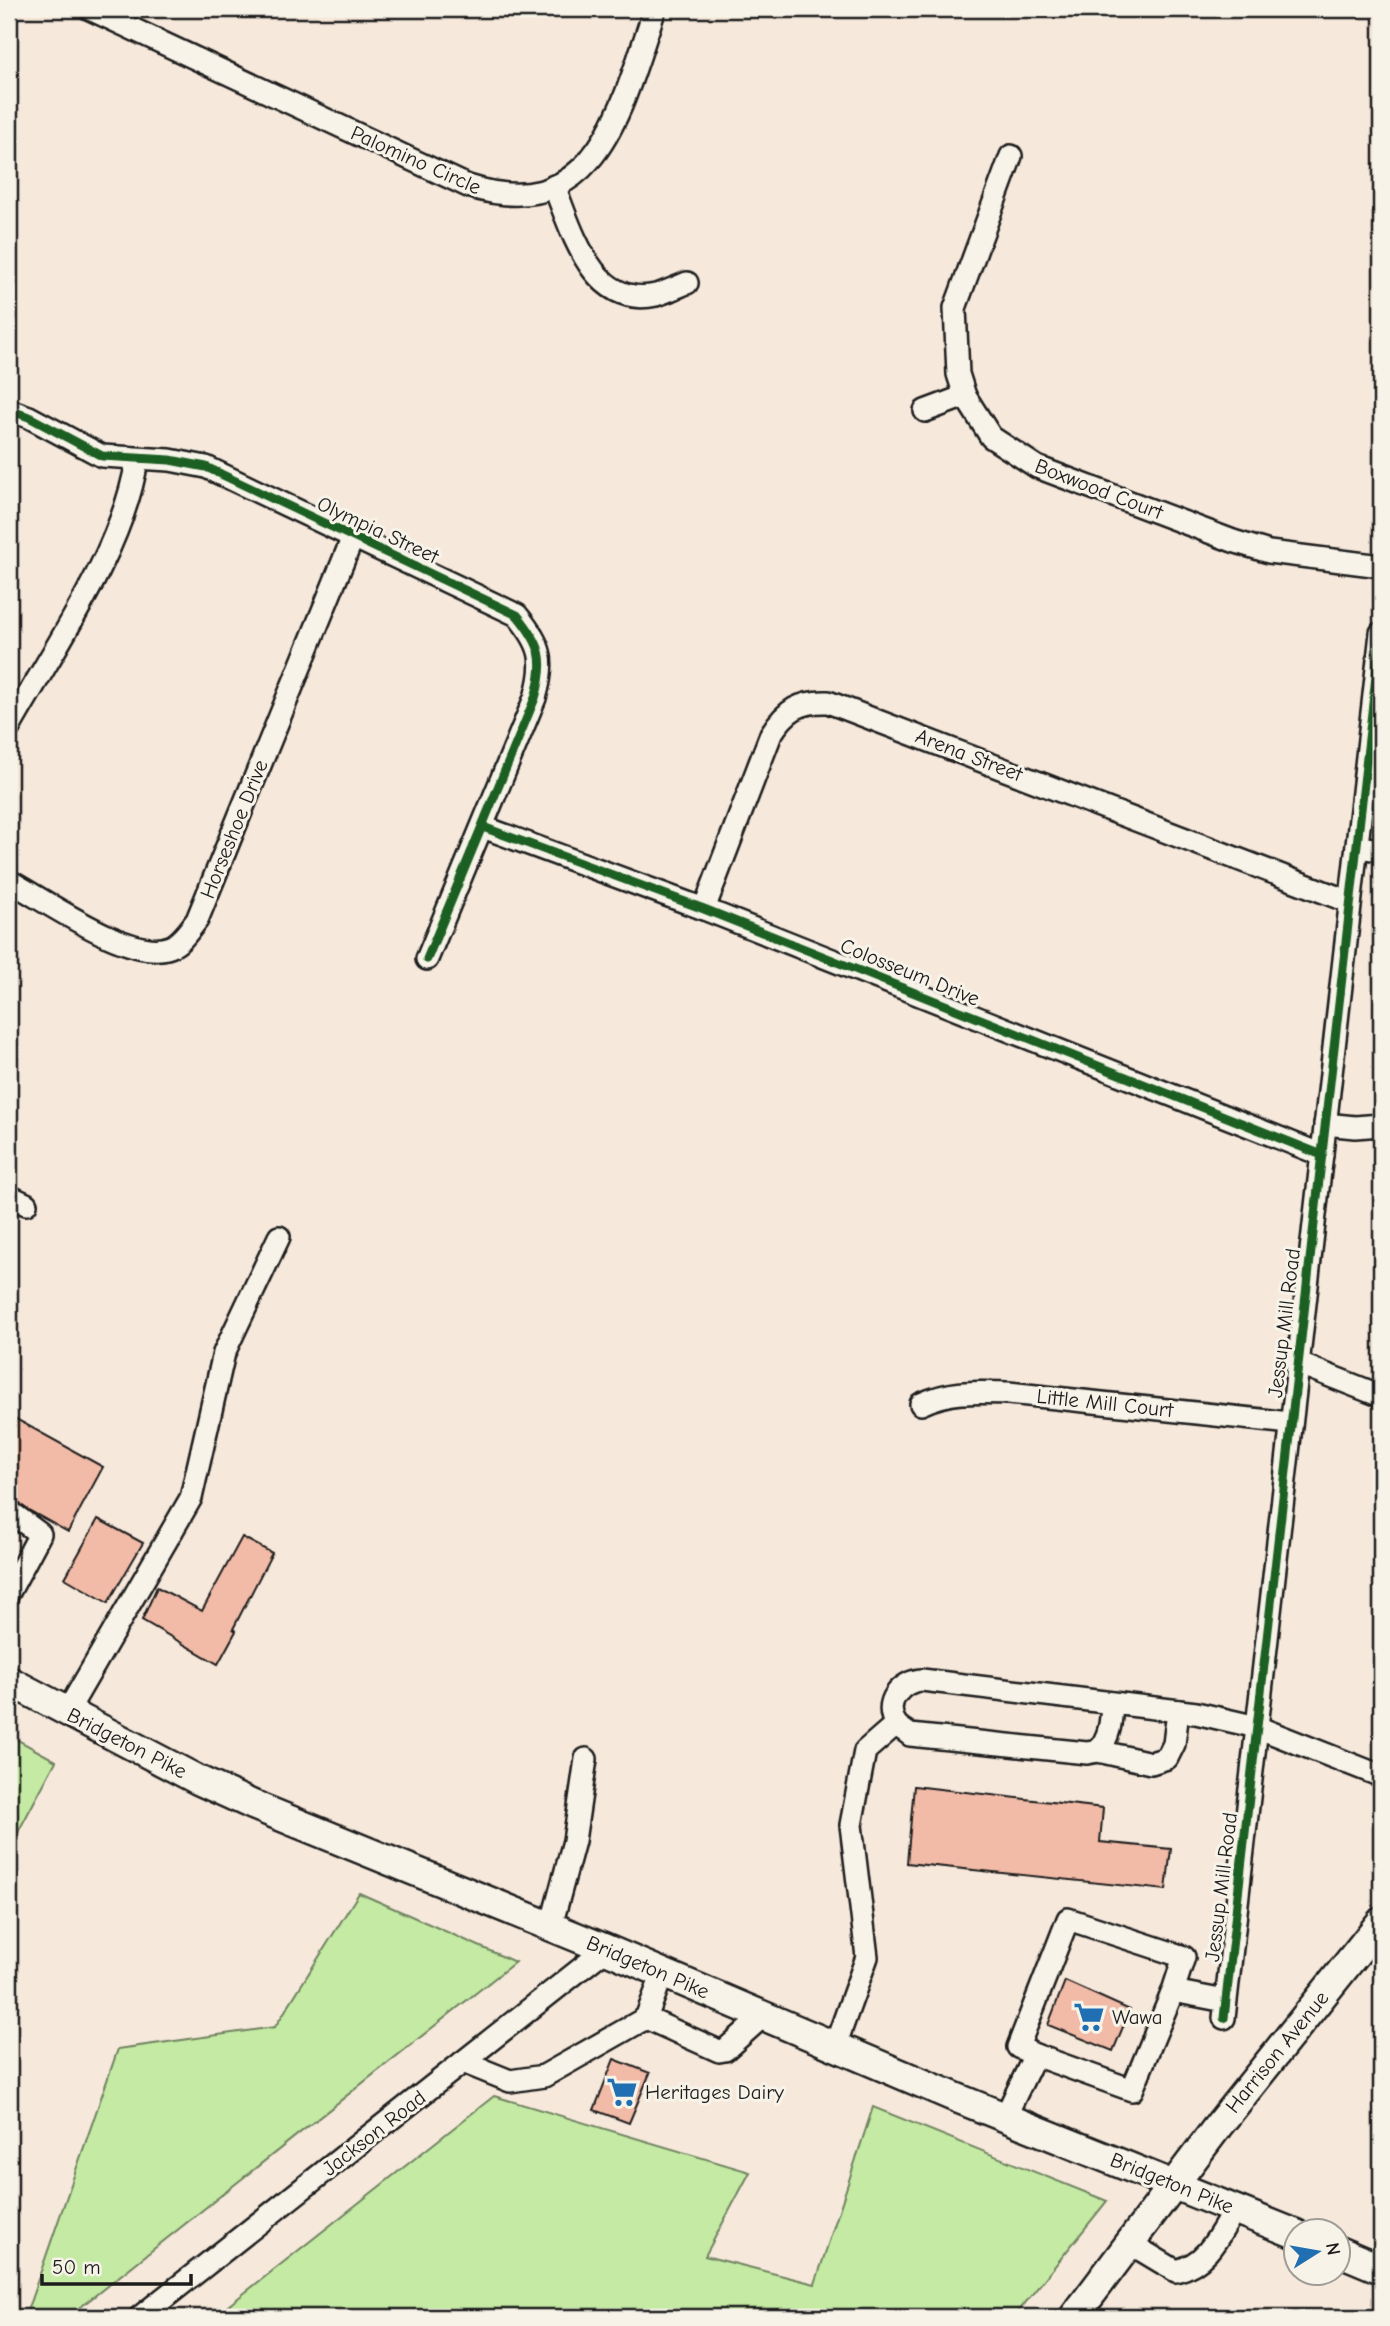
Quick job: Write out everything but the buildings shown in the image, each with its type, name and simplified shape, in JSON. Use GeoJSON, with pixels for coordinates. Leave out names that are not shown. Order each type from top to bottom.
{"type":"FeatureCollection","features":[{"type":"Feature","properties":{"kind":"main road","name":"Bridgeton Pike"},"geometry":{"type":"LineString","coordinates":[[9,1681],[198,1780],[253,1805],[607,1949],[1005,2117],[1282,2228]]}},
{"type":"Feature","properties":{"kind":"main road","name":"Harrison Avenue"},"geometry":{"type":"LineString","coordinates":[[1074,2317],[1381,1922]]}},
{"type":"Feature","properties":{"kind":"main road"},"geometry":{"type":"LineString","coordinates":[[1352,2257],[1381,2269]]}},
{"type":"Feature","properties":{"kind":"street","name":"Palomino Circle"},"geometry":{"type":"LineString","coordinates":[[98,10],[468,186],[494,194],[522,195],[554,186],[575,176],[589,164],[615,124],[656,9]]}},
{"type":"Feature","properties":{"kind":"street","name":"Boxwood Court"},"geometry":{"type":"LineString","coordinates":[[1011,156],[955,308],[955,354],[965,396],[991,437],[1037,467],[1269,552],[1381,566]]}},
{"type":"Feature","properties":{"kind":"street"},"geometry":{"type":"LineString","coordinates":[[554,186],[581,254],[594,274],[627,295],[655,295],[687,283]]}},
{"type":"Feature","properties":{"kind":"street"},"geometry":{"type":"LineString","coordinates":[[925,411],[965,396]]}},
{"type":"Feature","properties":{"kind":"street","name":"Olympia Street"},"geometry":{"type":"LineString","coordinates":[[9,410],[29,416],[102,456],[170,460],[206,467],[517,615],[541,651],[540,679],[483,827],[427,959]]}},
{"type":"Feature","properties":{"kind":"street"},"geometry":{"type":"LineString","coordinates":[[9,728],[115,535],[131,495],[137,460]]}},
{"type":"Feature","properties":{"kind":"street","name":"Horseshoe Drive"},"geometry":{"type":"LineString","coordinates":[[9,881],[122,943],[148,950],[171,947],[185,936],[197,920],[353,537]]}},
{"type":"Feature","properties":{"kind":"street","name":"Jessup Mill Road"},"geometry":{"type":"LineString","coordinates":[[1173,1991],[1225,2009],[1381,633]]}},
{"type":"Feature","properties":{"kind":"street","name":"Arena Street"},"geometry":{"type":"LineString","coordinates":[[704,909],[771,734],[783,715],[806,701],[828,702],[1350,902]]}},
{"type":"Feature","properties":{"kind":"street","name":"Colosseum Drive"},"geometry":{"type":"LineString","coordinates":[[483,827],[704,909],[1322,1155]]}},
{"type":"Feature","properties":{"kind":"street"},"geometry":{"type":"LineString","coordinates":[[1357,847],[1381,850]]}},
{"type":"Feature","properties":{"kind":"street"},"geometry":{"type":"LineString","coordinates":[[1325,1124],[1381,1125]]}},
{"type":"Feature","properties":{"kind":"street"},"geometry":{"type":"LineString","coordinates":[[67,1712],[191,1498],[224,1353],[279,1237]]}},
{"type":"Feature","properties":{"kind":"street"},"geometry":{"type":"LineString","coordinates":[[1297,1363],[1381,1396]]}},
{"type":"Feature","properties":{"kind":"street","name":"Little Mill Court"},"geometry":{"type":"LineString","coordinates":[[921,1404],[943,1394],[963,1391],[1008,1393],[1290,1423]]}},
{"type":"Feature","properties":{"kind":"street"},"geometry":{"type":"LineString","coordinates":[[9,1511],[40,1534],[9,1592]]}},
{"type":"Feature","properties":{"kind":"street"},"geometry":{"type":"LineString","coordinates":[[1178,1711],[1174,1744],[1167,1758],[1151,1763],[1098,1751],[910,1735],[896,1724],[892,1710],[894,1695],[902,1685],[912,1681],[1178,1711],[1257,1727],[1381,1776]]}},
{"type":"Feature","properties":{"kind":"street"},"geometry":{"type":"LineString","coordinates":[[1098,1751],[1110,1730],[1112,1703]]}},
{"type":"Feature","properties":{"kind":"street"},"geometry":{"type":"LineString","coordinates":[[835,2046],[867,1957],[851,1825],[865,1751],[896,1724]]}},
{"type":"Feature","properties":{"kind":"street"},"geometry":{"type":"LineString","coordinates":[[551,1926],[574,1841],[586,1759]]}},
{"type":"Feature","properties":{"kind":"street"},"geometry":{"type":"LineString","coordinates":[[1068,1919],[1184,1957],[1173,1991],[1132,2090],[1035,2055],[1018,2047],[1068,1919]]}},
{"type":"Feature","properties":{"kind":"street","name":"Jackson Road"},"geometry":{"type":"LineString","coordinates":[[140,2317],[607,1949]]}},
{"type":"Feature","properties":{"kind":"street"},"geometry":{"type":"LineString","coordinates":[[463,2062],[510,2081],[544,2076],[646,2018],[663,1973]]}},
{"type":"Feature","properties":{"kind":"street"},"geometry":{"type":"LineString","coordinates":[[646,2018],[719,2051],[725,2050],[763,2016]]}},
{"type":"Feature","properties":{"kind":"street"},"geometry":{"type":"LineString","coordinates":[[1005,2117],[1035,2055]]}},
{"type":"Feature","properties":{"kind":"street"},"geometry":{"type":"LineString","coordinates":[[1130,2244],[1175,2271],[1193,2266],[1207,2254],[1235,2209]]}},
{"type":"Feature","properties":{"kind":"green space"},"geometry":{"type":"Polygon","coordinates":[[[9,1735],[56,1761],[9,1849],[9,1735]]]}},
{"type":"Feature","properties":{"kind":"green space"},"geometry":{"type":"Polygon","coordinates":[[[359,1893],[515,1962],[68,2317],[25,2317],[118,2049],[275,2027],[359,1893]]]}},
{"type":"Feature","properties":{"kind":"green space"},"geometry":{"type":"Polygon","coordinates":[[[494,2096],[750,2172],[705,2256],[815,2284],[873,2107],[1107,2201],[1014,2317],[214,2317],[494,2096]]]}},
{"type":"Feature","properties":{"kind":"cycle path"},"geometry":{"type":"LineString","coordinates":[[9,410],[29,417],[102,456],[170,460],[206,467],[517,615],[532,635],[540,654],[540,673],[535,698],[427,959]]}},
{"type":"Feature","properties":{"kind":"cycle path"},"geometry":{"type":"LineString","coordinates":[[1224,2018],[1381,633]]}},
{"type":"Feature","properties":{"kind":"cycle path"},"geometry":{"type":"LineString","coordinates":[[483,827],[704,909],[1322,1155]]}},
{"type":"Feature","properties":{"kind":"place","name":"Wawa"},"geometry":{"type":"Point","coordinates":[1089,2017]}},
{"type":"Feature","properties":{"kind":"place","name":"Heritages Dairy"},"geometry":{"type":"Point","coordinates":[622,2092]}}]}
